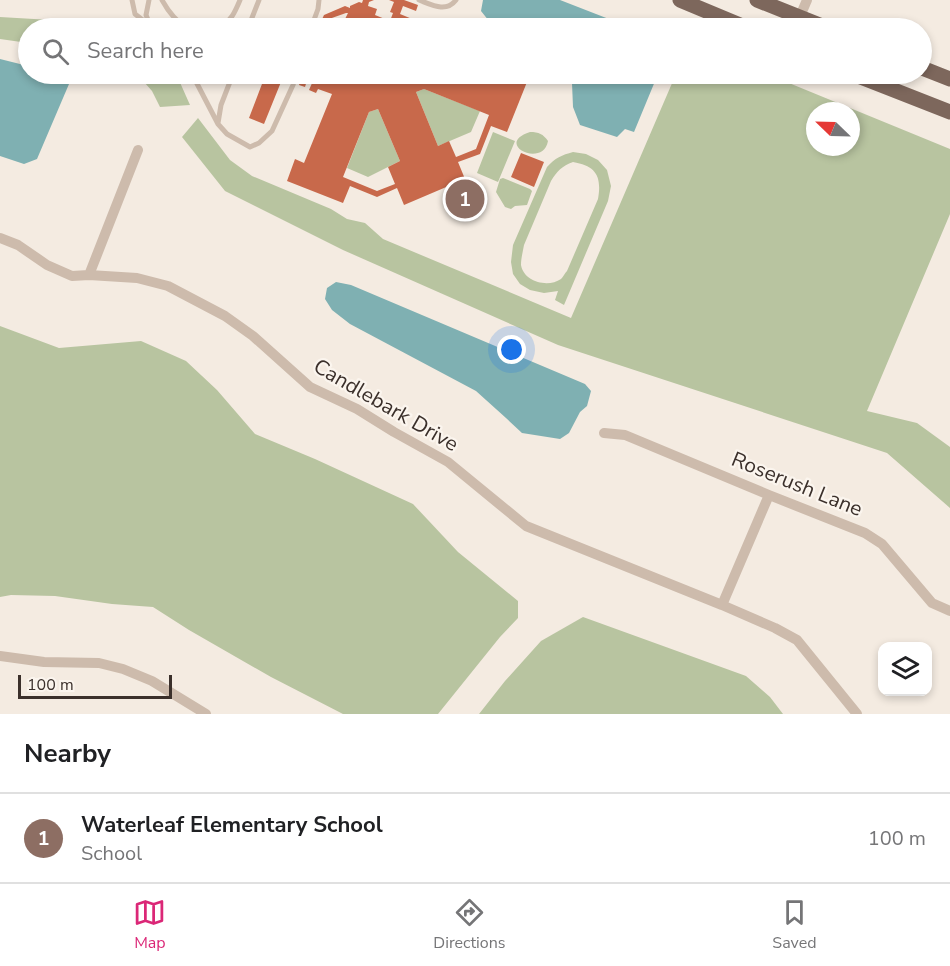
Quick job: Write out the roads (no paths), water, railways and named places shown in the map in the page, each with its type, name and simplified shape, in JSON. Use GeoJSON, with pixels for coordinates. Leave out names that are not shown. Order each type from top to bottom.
{"type":"FeatureCollection","features":[{"type":"Feature","properties":{"kind":"main road"},"geometry":{"type":"LineString","coordinates":[[680,0],[723,18]]}},
{"type":"Feature","properties":{"kind":"main road"},"geometry":{"type":"LineString","coordinates":[[757,0],[788,18]]}},
{"type":"Feature","properties":{"kind":"main road"},"geometry":{"type":"LineString","coordinates":[[932,72],[950,79]]}},
{"type":"Feature","properties":{"kind":"main road"},"geometry":{"type":"LineString","coordinates":[[879,84],[950,112]]}},
{"type":"Feature","properties":{"kind":"street"},"geometry":{"type":"LineString","coordinates":[[799,18],[807,0]]}},
{"type":"Feature","properties":{"kind":"street"},"geometry":{"type":"LineString","coordinates":[[88,275],[138,150]]}},
{"type":"Feature","properties":{"kind":"street","name":"Candlebark Drive"},"geometry":{"type":"LineString","coordinates":[[0,238],[18,245],[47,265],[72,276],[137,278],[168,286],[225,316],[253,336],[310,387],[374,418],[394,432],[448,462],[526,526],[722,605],[797,640],[857,714]]}},
{"type":"Feature","properties":{"kind":"street","name":"Roserush Lane"},"geometry":{"type":"LineString","coordinates":[[604,433],[624,435],[865,533],[882,544],[932,603],[950,611]]}},
{"type":"Feature","properties":{"kind":"street"},"geometry":{"type":"LineString","coordinates":[[722,605],[769,495]]}},
{"type":"Feature","properties":{"kind":"street"},"geometry":{"type":"LineString","coordinates":[[0,656],[44,662],[99,663],[123,669],[152,681],[206,714]]}},
{"type":"Feature","properties":{"kind":"lane"},"geometry":{"type":"LineString","coordinates":[[132,0],[135,14],[140,18]]}},
{"type":"Feature","properties":{"kind":"lane"},"geometry":{"type":"LineString","coordinates":[[147,18],[149,0]]}},
{"type":"Feature","properties":{"kind":"lane"},"geometry":{"type":"LineString","coordinates":[[162,0],[176,18]]}},
{"type":"Feature","properties":{"kind":"lane"},"geometry":{"type":"LineString","coordinates":[[231,18],[240,0]]}},
{"type":"Feature","properties":{"kind":"lane"},"geometry":{"type":"LineString","coordinates":[[252,18],[259,0]]}},
{"type":"Feature","properties":{"kind":"lane"},"geometry":{"type":"LineString","coordinates":[[315,18],[320,0]]}},
{"type":"Feature","properties":{"kind":"lane"},"geometry":{"type":"LineString","coordinates":[[419,0],[446,8],[456,0]]}},
{"type":"Feature","properties":{"kind":"lane"},"geometry":{"type":"LineString","coordinates":[[197,84],[218,124],[227,134],[250,147],[259,143],[272,131],[293,84]]}},
{"type":"Feature","properties":{"kind":"lane"},"geometry":{"type":"LineString","coordinates":[[218,124],[220,105],[229,84]]}},
{"type":"Feature","properties":{"kind":"water"},"geometry":{"type":"Polygon","coordinates":[[[483,0],[560,0],[606,18],[487,18],[481,11],[483,0]]]}},
{"type":"Feature","properties":{"kind":"water"},"geometry":{"type":"Polygon","coordinates":[[[0,59],[18,64],[18,84],[69,84],[37,159],[24,164],[0,156],[0,59]]]}},
{"type":"Feature","properties":{"kind":"water"},"geometry":{"type":"Polygon","coordinates":[[[572,84],[654,84],[634,132],[625,129],[617,137],[580,125],[573,107],[572,84]]]}},
{"type":"Feature","properties":{"kind":"water"},"geometry":{"type":"Polygon","coordinates":[[[336,282],[351,285],[585,384],[591,391],[587,406],[580,412],[569,433],[560,439],[522,433],[476,391],[350,324],[332,310],[325,299],[327,288],[336,282]]]}},
{"type":"Feature","properties":{"kind":"place","name":"Waterleaf Elementary School"},"geometry":{"type":"Point","coordinates":[465,199]}}]}
